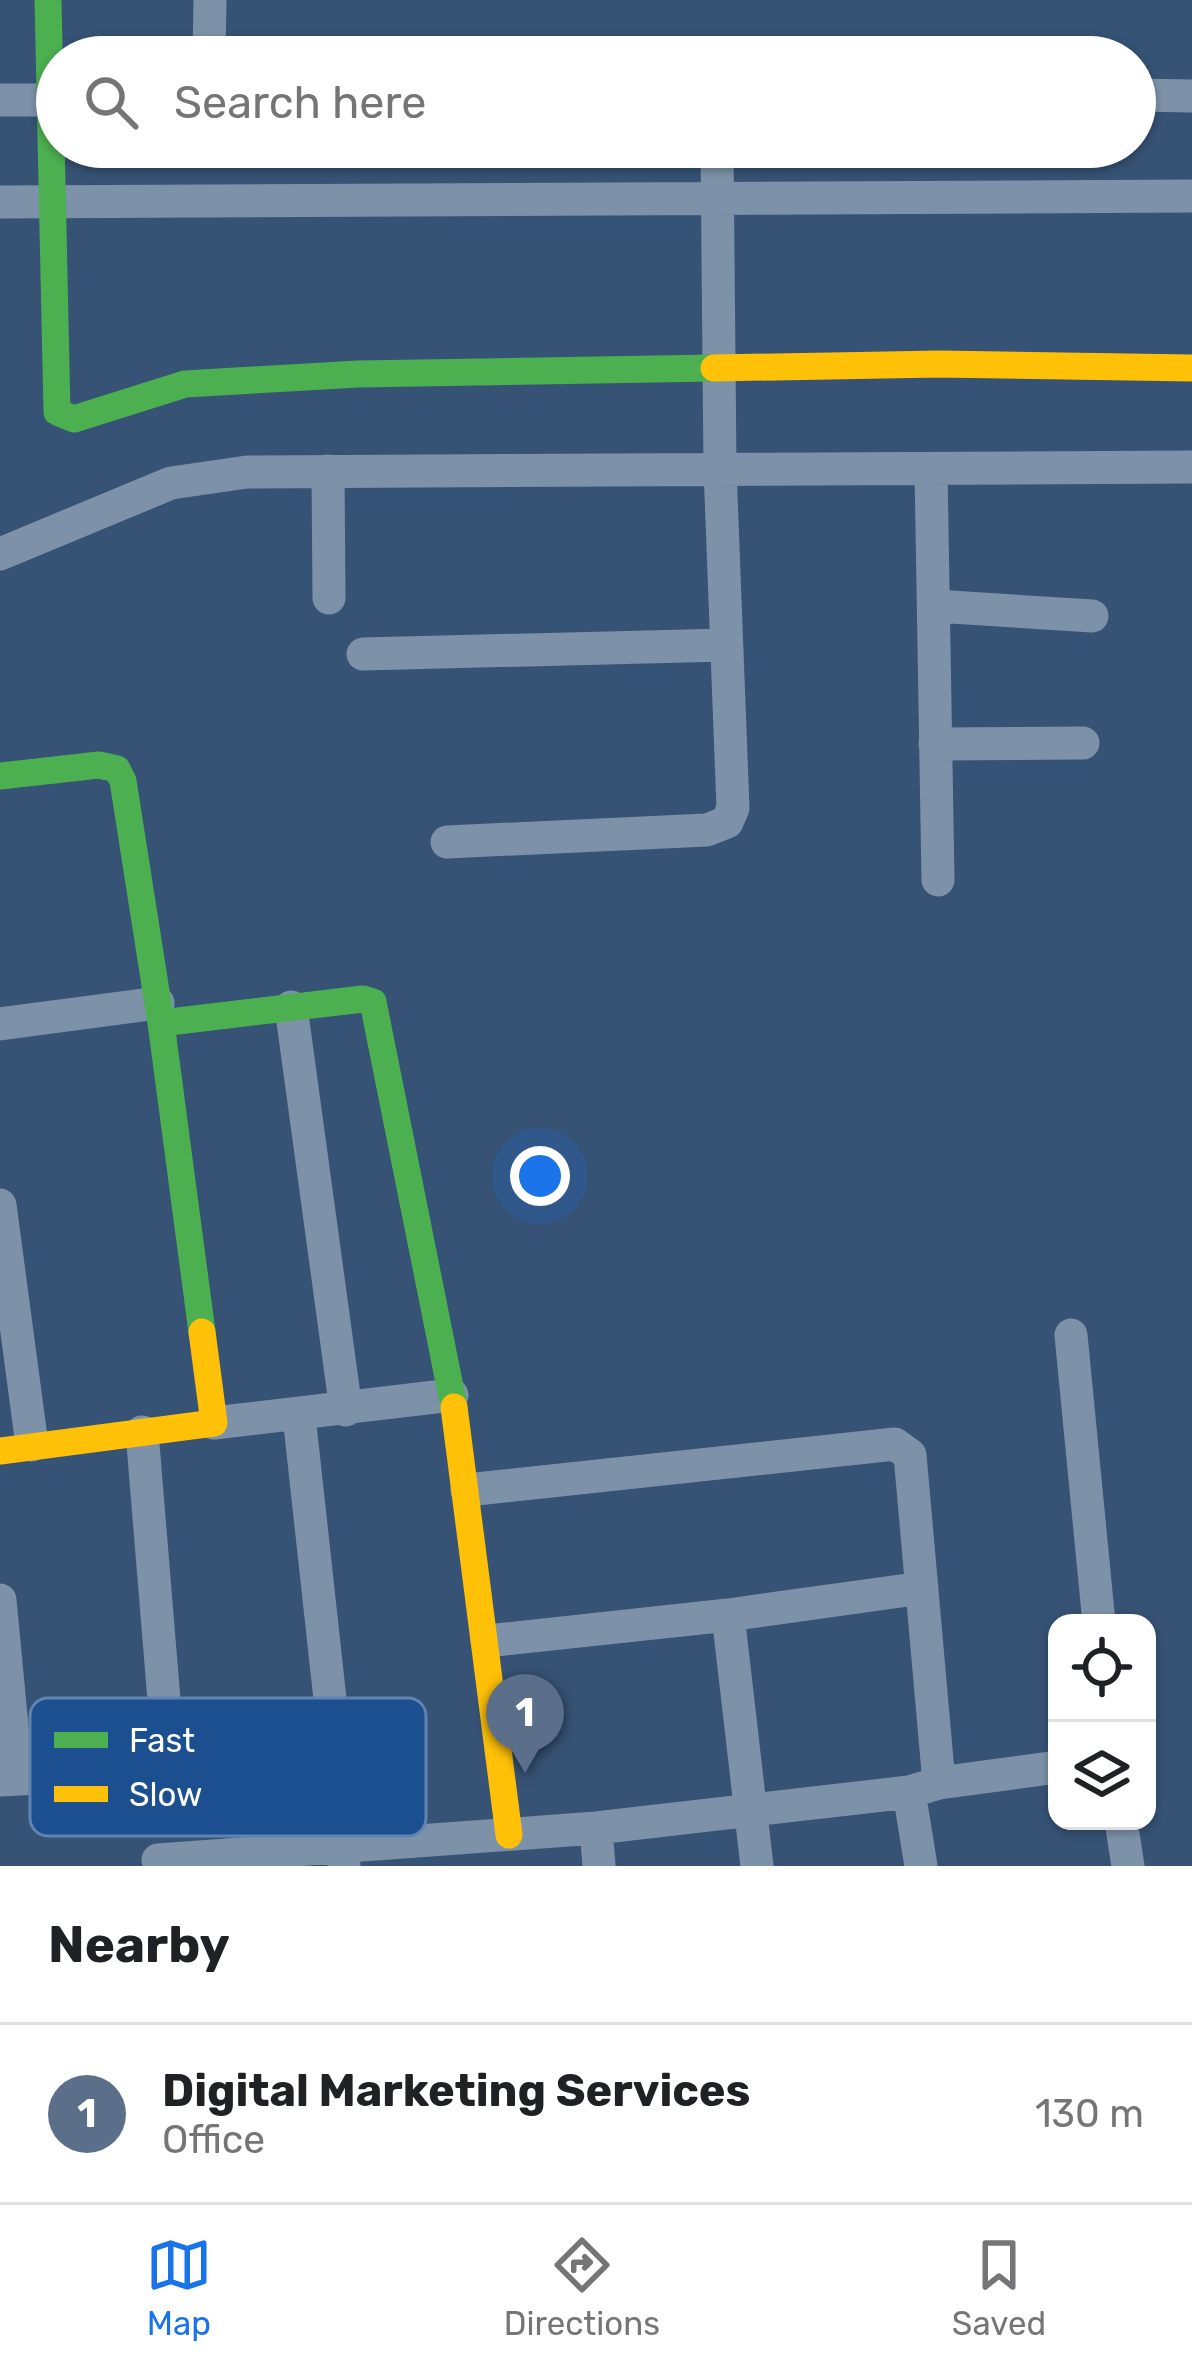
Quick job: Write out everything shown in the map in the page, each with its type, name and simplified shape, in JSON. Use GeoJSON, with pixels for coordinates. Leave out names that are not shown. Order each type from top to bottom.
{"type":"FeatureCollection","features":[{"type":"Feature","properties":{"kind":"street"},"geometry":{"type":"LineString","coordinates":[[48,0],[50,36]]}},
{"type":"Feature","properties":{"kind":"street"},"geometry":{"type":"LineString","coordinates":[[209,36],[210,0]]}},
{"type":"Feature","properties":{"kind":"street"},"geometry":{"type":"LineString","coordinates":[[1156,95],[1192,96]]}},
{"type":"Feature","properties":{"kind":"street"},"geometry":{"type":"LineString","coordinates":[[0,100],[36,100]]}},
{"type":"Feature","properties":{"kind":"street"},"geometry":{"type":"LineString","coordinates":[[52,168],[54,398],[56,412],[65,418],[185,384],[358,374],[939,364],[1192,368]]}},
{"type":"Feature","properties":{"kind":"street"},"geometry":{"type":"LineString","coordinates":[[447,842],[707,830],[727,822],[733,808],[717,168]]}},
{"type":"Feature","properties":{"kind":"street"},"geometry":{"type":"LineString","coordinates":[[0,202],[1192,196]]}},
{"type":"Feature","properties":{"kind":"street"},"geometry":{"type":"LineString","coordinates":[[0,554],[171,484],[207,475],[1192,467]]}},
{"type":"Feature","properties":{"kind":"street"},"geometry":{"type":"LineString","coordinates":[[931,470],[938,880]]}},
{"type":"Feature","properties":{"kind":"street"},"geometry":{"type":"LineString","coordinates":[[328,471],[329,598]]}},
{"type":"Feature","properties":{"kind":"street"},"geometry":{"type":"LineString","coordinates":[[935,606],[1093,616]]}},
{"type":"Feature","properties":{"kind":"street"},"geometry":{"type":"LineString","coordinates":[[363,654],[726,645]]}},
{"type":"Feature","properties":{"kind":"street"},"geometry":{"type":"LineString","coordinates":[[935,744],[1083,743]]}},
{"type":"Feature","properties":{"kind":"street"},"geometry":{"type":"LineString","coordinates":[[0,776],[99,765],[117,770],[123,781],[214,1424]]}},
{"type":"Feature","properties":{"kind":"street"},"geometry":{"type":"LineString","coordinates":[[0,1024],[373,1002],[452,1395],[509,1835]]}},
{"type":"Feature","properties":{"kind":"street"},"geometry":{"type":"LineString","coordinates":[[291,1007],[346,1410]]}},
{"type":"Feature","properties":{"kind":"street"},"geometry":{"type":"LineString","coordinates":[[0,1205],[16,1448],[452,1395]]}},
{"type":"Feature","properties":{"kind":"street"},"geometry":{"type":"LineString","coordinates":[[1071,1335],[1099,1614]]}},
{"type":"Feature","properties":{"kind":"street"},"geometry":{"type":"LineString","coordinates":[[298,1416],[330,1698]]}},
{"type":"Feature","properties":{"kind":"street"},"geometry":{"type":"LineString","coordinates":[[142,1432],[164,1698]]}},
{"type":"Feature","properties":{"kind":"street"},"geometry":{"type":"LineString","coordinates":[[467,1490],[896,1444],[910,1455],[922,1588],[921,1866]]}},
{"type":"Feature","properties":{"kind":"street"},"geometry":{"type":"LineString","coordinates":[[487,1641],[922,1588]]}},
{"type":"Feature","properties":{"kind":"street"},"geometry":{"type":"LineString","coordinates":[[0,1600],[8,1779]]}},
{"type":"Feature","properties":{"kind":"street"},"geometry":{"type":"LineString","coordinates":[[728,1615],[757,1866]]}},
{"type":"Feature","properties":{"kind":"street"},"geometry":{"type":"LineString","coordinates":[[158,1860],[343,1857],[750,1810],[1048,1768]]}},
{"type":"Feature","properties":{"kind":"street"},"geometry":{"type":"LineString","coordinates":[[596,1828],[599,1866]]}},
{"type":"Feature","properties":{"kind":"street"},"geometry":{"type":"LineString","coordinates":[[1122,1830],[1128,1866]]}},
{"type":"Feature","properties":{"kind":"traffic: fast"},"geometry":{"type":"LineString","coordinates":[[48,0],[49,36]]}},
{"type":"Feature","properties":{"kind":"traffic: fast"},"geometry":{"type":"LineString","coordinates":[[52,168],[57,412],[74,419],[185,384],[358,374],[714,368]]}},
{"type":"Feature","properties":{"kind":"traffic: fast"},"geometry":{"type":"LineString","coordinates":[[0,776],[99,765],[117,769],[123,781],[202,1332]]}},
{"type":"Feature","properties":{"kind":"traffic: fast"},"geometry":{"type":"LineString","coordinates":[[161,1023],[363,999],[373,1002],[454,1407]]}},
{"type":"Feature","properties":{"kind":"traffic: slow"},"geometry":{"type":"LineString","coordinates":[[714,368],[939,364],[1192,368]]}},
{"type":"Feature","properties":{"kind":"traffic: slow"},"geometry":{"type":"LineString","coordinates":[[0,1451],[214,1423],[202,1332]]}},
{"type":"Feature","properties":{"kind":"traffic: slow"},"geometry":{"type":"LineString","coordinates":[[454,1407],[509,1835]]}},
{"type":"Feature","properties":{"kind":"place","name":"Digital Marketing Services"},"geometry":{"type":"Point","coordinates":[525,1773]}}]}
